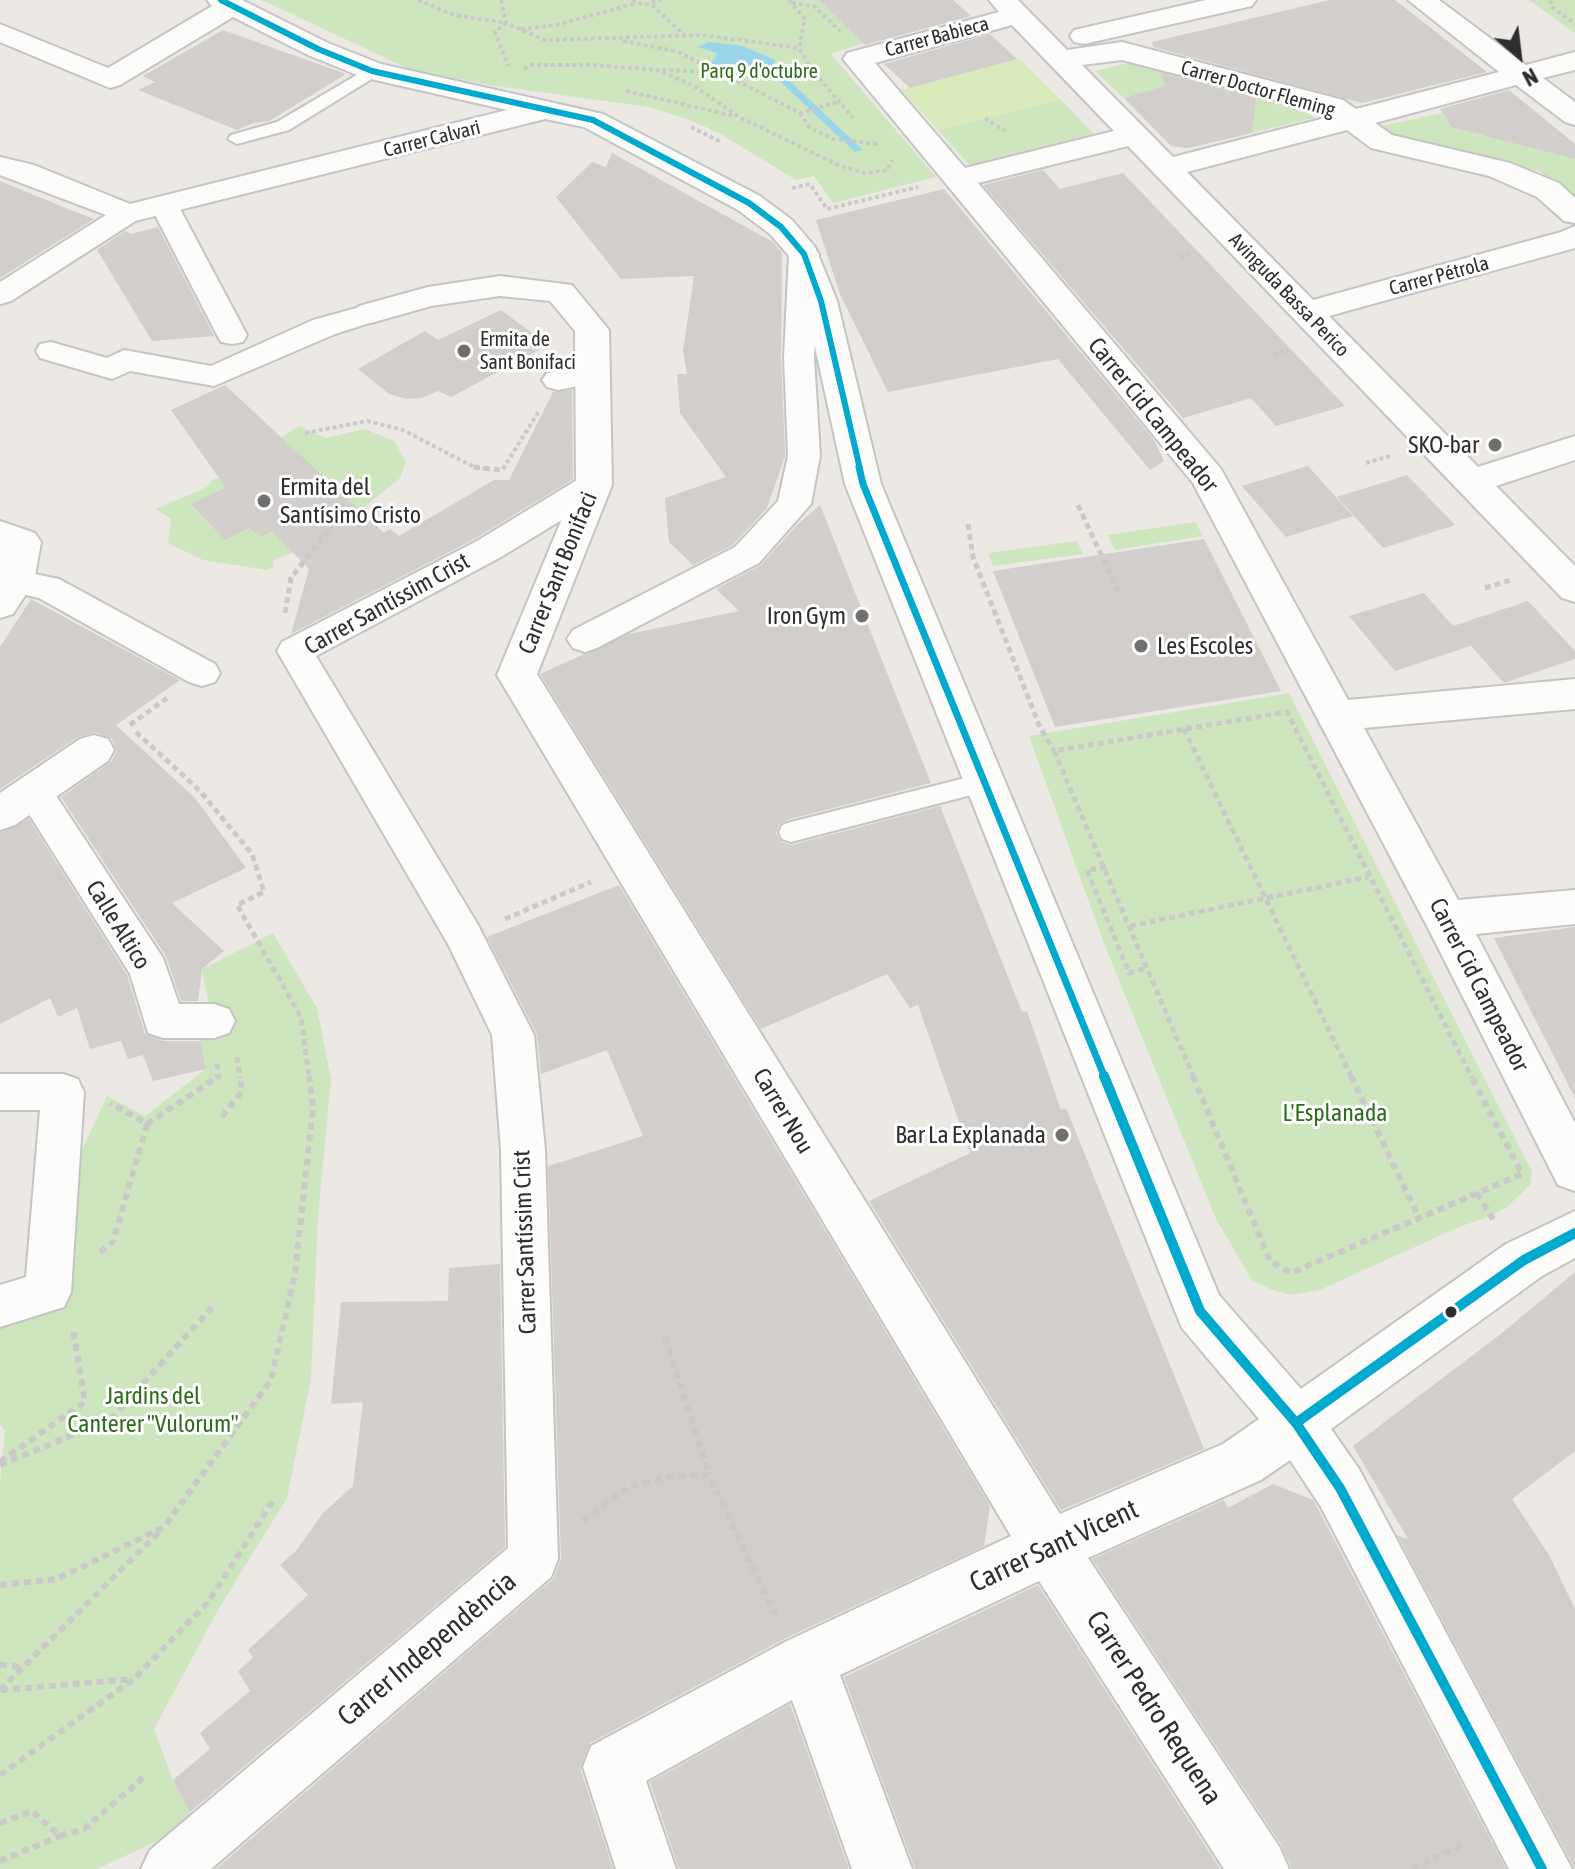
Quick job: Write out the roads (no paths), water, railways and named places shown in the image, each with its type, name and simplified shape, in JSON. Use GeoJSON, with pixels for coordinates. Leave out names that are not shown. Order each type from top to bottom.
{"type":"FeatureCollection","features":[{"type":"Feature","properties":{"kind":"street"},"geometry":{"type":"LineString","coordinates":[[1121,40],[1242,0]]}},
{"type":"Feature","properties":{"kind":"street"},"geometry":{"type":"LineString","coordinates":[[1422,0],[1575,116]]}},
{"type":"Feature","properties":{"kind":"street"},"geometry":{"type":"LineString","coordinates":[[0,32],[110,79],[227,3],[372,71],[545,110]]}},
{"type":"Feature","properties":{"kind":"street","name":"Carrer Babieca"},"geometry":{"type":"LineString","coordinates":[[851,47],[1011,8]]}},
{"type":"Feature","properties":{"kind":"street","name":"Avinguda Bassa Perico"},"geometry":{"type":"LineString","coordinates":[[1011,8],[1575,589]]}},
{"type":"Feature","properties":{"kind":"street","name":"Carrer Doctor Fleming"},"geometry":{"type":"LineString","coordinates":[[1053,51],[1121,40],[1333,106],[1382,142],[1499,169],[1548,190],[1574,230]]}},
{"type":"Feature","properties":{"kind":"street","name":"Carrer Cid Campeador"},"geometry":{"type":"LineString","coordinates":[[851,47],[944,182],[1208,477],[1446,919],[1575,1170]]}},
{"type":"Feature","properties":{"kind":"street"},"geometry":{"type":"LineString","coordinates":[[1167,168],[1575,61]]}},
{"type":"Feature","properties":{"kind":"street","name":"Carrer Calvari"},"geometry":{"type":"LineString","coordinates":[[127,214],[545,110],[593,120],[749,203],[781,227],[804,254]]}},
{"type":"Feature","properties":{"kind":"street"},"geometry":{"type":"LineString","coordinates":[[944,182],[1135,135]]}},
{"type":"Feature","properties":{"kind":"street"},"geometry":{"type":"LineString","coordinates":[[0,166],[23,171],[127,214]]}},
{"type":"Feature","properties":{"kind":"street"},"geometry":{"type":"LineString","coordinates":[[165,207],[232,335]]}},
{"type":"Feature","properties":{"kind":"street"},"geometry":{"type":"LineString","coordinates":[[0,295],[127,214]]}},
{"type":"Feature","properties":{"kind":"street","name":"Carrer Pétrola"},"geometry":{"type":"LineString","coordinates":[[1306,312],[1574,230]]}},
{"type":"Feature","properties":{"kind":"street"},"geometry":{"type":"LineString","coordinates":[[689,608],[747,555],[794,504],[804,456],[799,358],[804,254]]}},
{"type":"Feature","properties":{"kind":"street"},"geometry":{"type":"LineString","coordinates":[[804,254],[821,301],[863,484],[1200,1311],[1296,1423],[1340,1488],[1542,1869]]}},
{"type":"Feature","properties":{"kind":"street","name":"Carrer Sant Bonifaci"},"geometry":{"type":"LineString","coordinates":[[371,313],[428,297],[500,286],[560,292],[592,330],[576,377],[594,485],[517,675]]}},
{"type":"Feature","properties":{"kind":"street"},"geometry":{"type":"LineString","coordinates":[[51,351],[112,369],[124,360],[214,376],[324,327],[371,313]]}},
{"type":"Feature","properties":{"kind":"street"},"geometry":{"type":"LineString","coordinates":[[1470,482],[1575,448]]}},
{"type":"Feature","properties":{"kind":"street","name":"Carrer Santíssim Crist"},"geometry":{"type":"LineString","coordinates":[[533,1559],[523,1150],[513,1035],[464,936],[295,651],[489,549],[594,485]]}},
{"type":"Feature","properties":{"kind":"street"},"geometry":{"type":"LineString","coordinates":[[0,534],[22,542],[7,593],[47,587],[202,673]]}},
{"type":"Feature","properties":{"kind":"street"},"geometry":{"type":"LineString","coordinates":[[585,639],[747,555]]}},
{"type":"Feature","properties":{"kind":"street","name":"Carrer Nou"},"geometry":{"type":"LineString","coordinates":[[517,675],[1049,1547]]}},
{"type":"Feature","properties":{"kind":"street"},"geometry":{"type":"LineString","coordinates":[[1337,716],[1575,694]]}},
{"type":"Feature","properties":{"kind":"street","name":"Calle Altico"},"geometry":{"type":"LineString","coordinates":[[94,750],[17,803],[149,970],[163,1021],[214,1021]]}},
{"type":"Feature","properties":{"kind":"street"},"geometry":{"type":"LineString","coordinates":[[1446,919],[1575,907]]}},
{"type":"Feature","properties":{"kind":"street"},"geometry":{"type":"LineString","coordinates":[[0,1092],[63,1092],[48,1292],[0,1306]]}},
{"type":"Feature","properties":{"kind":"street","name":"Carrer Sant Vicent"},"geometry":{"type":"LineString","coordinates":[[646,1869],[612,1767],[803,1664],[1049,1547],[1242,1462],[1524,1260],[1575,1233]]}},
{"type":"Feature","properties":{"kind":"street","name":"Carrer Pedro Requena"},"geometry":{"type":"LineString","coordinates":[[1049,1547],[1259,1869]]}},
{"type":"Feature","properties":{"kind":"street","name":"Carrer Independència"},"geometry":{"type":"LineString","coordinates":[[169,1869],[533,1559]]}},
{"type":"Feature","properties":{"kind":"street"},"geometry":{"type":"LineString","coordinates":[[803,1664],[882,1869]]}},
{"type":"Feature","properties":{"kind":"lane"},"geometry":{"type":"LineString","coordinates":[[237,139],[283,126],[372,71]]}},
{"type":"Feature","properties":{"kind":"lane"},"geometry":{"type":"LineString","coordinates":[[791,832],[985,782]]}},
{"type":"Feature","properties":{"kind":"water"},"geometry":{"type":"Polygon","coordinates":[[[708,42],[743,46],[775,60],[773,65],[767,67],[715,62],[716,53],[698,47],[708,42]]]}},
{"type":"Feature","properties":{"kind":"waterway"},"geometry":{"type":"LineString","coordinates":[[715,62],[773,70],[858,150]]}},
{"type":"Feature","properties":{"kind":"place","name":"Ermita de Sant Bonifaci"},"geometry":{"type":"Point","coordinates":[464,351]}},
{"type":"Feature","properties":{"kind":"place","name":"SKO-bar"},"geometry":{"type":"Point","coordinates":[1495,445]}},
{"type":"Feature","properties":{"kind":"place","name":"Ermita del Santísimo Cristo"},"geometry":{"type":"Point","coordinates":[264,501]}},
{"type":"Feature","properties":{"kind":"place","name":"Iron Gym"},"geometry":{"type":"Point","coordinates":[862,616]}},
{"type":"Feature","properties":{"kind":"place","name":"Les Escoles"},"geometry":{"type":"Point","coordinates":[1141,646]}},
{"type":"Feature","properties":{"kind":"place","name":"Bar La Explanada"},"geometry":{"type":"Point","coordinates":[1062,1135]}},
{"type":"Feature","properties":{"kind":"park label","name":"Parq 9 d'octubre"},"geometry":{"type":"Point","coordinates":[759,72]}},
{"type":"Feature","properties":{"kind":"park label","name":"L'Esplanada"},"geometry":{"type":"Point","coordinates":[1335,1113]}},
{"type":"Feature","properties":{"kind":"park label","name":"Jardins del Canterer \"Vulorum\""},"geometry":{"type":"Point","coordinates":[153,1410]}}]}
